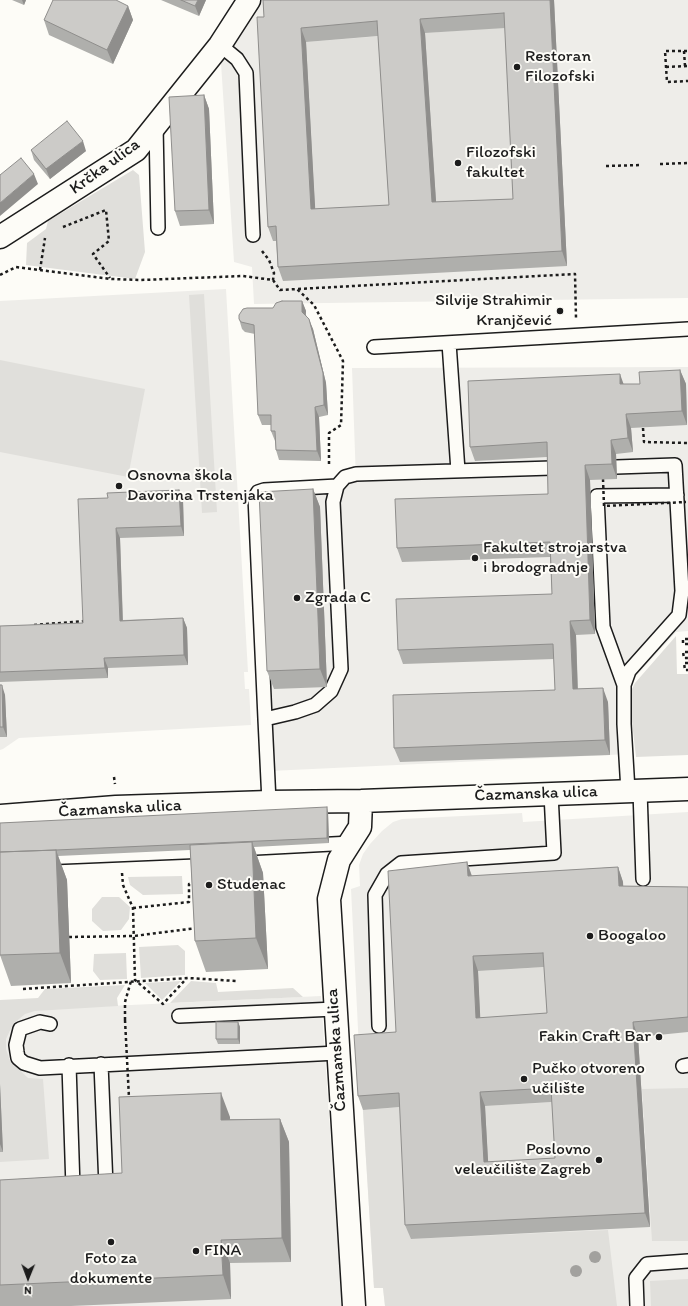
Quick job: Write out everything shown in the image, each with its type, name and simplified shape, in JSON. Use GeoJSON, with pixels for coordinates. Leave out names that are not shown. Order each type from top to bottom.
{"type":"FeatureCollection","features":[{"type":"Feature","properties":{"kind":"street","name":"Krčka ulica"},"geometry":{"type":"LineString","coordinates":[[0,237],[136,150],[220,45],[249,0]]}},
{"type":"Feature","properties":{"kind":"street","name":"Čazmanska ulica"},"geometry":{"type":"LineString","coordinates":[[0,816],[116,808],[688,789]]}},
{"type":"Feature","properties":{"kind":"street","name":"Čazmanska ulica"},"geometry":{"type":"LineString","coordinates":[[354,1306],[337,1053],[329,899],[339,860],[360,827],[361,801]]}},
{"type":"Feature","properties":{"kind":"lane"},"geometry":{"type":"LineString","coordinates":[[220,45],[237,59],[246,74],[253,235]]}},
{"type":"Feature","properties":{"kind":"lane"},"geometry":{"type":"LineString","coordinates":[[156,126],[158,228]]}},
{"type":"Feature","properties":{"kind":"lane"},"geometry":{"type":"LineString","coordinates":[[374,346],[688,329]]}},
{"type":"Feature","properties":{"kind":"lane"},"geometry":{"type":"LineString","coordinates":[[449,343],[458,471]]}},
{"type":"Feature","properties":{"kind":"lane"},"geometry":{"type":"LineString","coordinates":[[616,466],[675,465],[681,498],[682,591],[679,615],[629,671],[624,685]]}},
{"type":"Feature","properties":{"kind":"lane"},"geometry":{"type":"LineString","coordinates":[[269,802],[255,497],[258,492],[264,490],[333,486],[345,477],[356,474],[552,468]]}},
{"type":"Feature","properties":{"kind":"lane"},"geometry":{"type":"LineString","coordinates":[[265,719],[296,712],[315,705],[331,691],[341,669],[333,486]]}},
{"type":"Feature","properties":{"kind":"lane"},"geometry":{"type":"LineString","coordinates":[[643,879],[634,791],[624,724],[624,685],[604,627],[596,496],[681,498]]}},
{"type":"Feature","properties":{"kind":"lane"},"geometry":{"type":"LineString","coordinates":[[379,1026],[375,895],[387,874],[401,863],[554,853],[551,794]]}},
{"type":"Feature","properties":{"kind":"lane"},"geometry":{"type":"LineString","coordinates":[[30,858],[121,855],[351,843]]}},
{"type":"Feature","properties":{"kind":"lane"},"geometry":{"type":"LineString","coordinates":[[179,1016],[335,1009]]}},
{"type":"Feature","properties":{"kind":"lane"},"geometry":{"type":"LineString","coordinates":[[50,1024],[40,1022],[20,1029],[16,1045],[18,1058],[31,1066],[40,1068],[337,1053]]}},
{"type":"Feature","properties":{"kind":"lane"},"geometry":{"type":"LineString","coordinates":[[58,1188],[106,1186],[101,1064]]}},
{"type":"Feature","properties":{"kind":"lane"},"geometry":{"type":"LineString","coordinates":[[69,1066],[72,1188]]}},
{"type":"Feature","properties":{"kind":"lane"},"geometry":{"type":"LineString","coordinates":[[637,1306],[636,1278],[647,1264],[688,1261]]}},
{"type":"Feature","properties":{"kind":"path"},"geometry":{"type":"LineString","coordinates":[[666,67],[686,66],[686,51],[665,51],[666,67],[667,82],[688,81]]}},
{"type":"Feature","properties":{"kind":"path"},"geometry":{"type":"LineString","coordinates":[[660,164],[688,163]]}},
{"type":"Feature","properties":{"kind":"path"},"geometry":{"type":"LineString","coordinates":[[606,166],[642,165]]}},
{"type":"Feature","properties":{"kind":"path"},"geometry":{"type":"LineString","coordinates":[[61,228],[106,210],[109,241],[93,254],[110,279]]}},
{"type":"Feature","properties":{"kind":"path"},"geometry":{"type":"LineString","coordinates":[[40,270],[44,239],[50,234]]}},
{"type":"Feature","properties":{"kind":"path"},"geometry":{"type":"LineString","coordinates":[[253,235],[257,244],[269,260],[274,273],[273,280],[280,290],[575,274],[576,318],[583,317]]}},
{"type":"Feature","properties":{"kind":"path"},"geometry":{"type":"LineString","coordinates":[[0,275],[16,267],[110,279],[141,280],[243,276],[273,280]]}},
{"type":"Feature","properties":{"kind":"path"},"geometry":{"type":"LineString","coordinates":[[297,289],[314,305],[342,361],[341,425],[329,434],[333,486]]}},
{"type":"Feature","properties":{"kind":"path"},"geometry":{"type":"LineString","coordinates":[[643,428],[644,442],[688,443]]}},
{"type":"Feature","properties":{"kind":"path"},"geometry":{"type":"LineString","coordinates":[[603,479],[604,506],[681,498]]}},
{"type":"Feature","properties":{"kind":"path"},"geometry":{"type":"LineString","coordinates":[[31,625],[86,621]]}},
{"type":"Feature","properties":{"kind":"path"},"geometry":{"type":"LineString","coordinates":[[688,639],[683,639],[683,644],[688,644]]}},
{"type":"Feature","properties":{"kind":"path"},"geometry":{"type":"LineString","coordinates":[[688,652],[683,652],[684,658],[688,658]]}},
{"type":"Feature","properties":{"kind":"path"},"geometry":{"type":"LineString","coordinates":[[688,663],[684,663],[685,670],[688,670]]}},
{"type":"Feature","properties":{"kind":"path"},"geometry":{"type":"LineString","coordinates":[[114,777],[115,786]]}},
{"type":"Feature","properties":{"kind":"path"},"geometry":{"type":"LineString","coordinates":[[121,855],[123,884],[134,908],[135,980],[163,1004],[188,978]]}},
{"type":"Feature","properties":{"kind":"path"},"geometry":{"type":"LineString","coordinates":[[134,908],[189,902],[189,884],[200,884]]}},
{"type":"Feature","properties":{"kind":"path"},"geometry":{"type":"LineString","coordinates":[[69,937],[134,936],[187,928],[202,928]]}},
{"type":"Feature","properties":{"kind":"path"},"geometry":{"type":"LineString","coordinates":[[23,989],[135,980],[188,978],[236,981]]}},
{"type":"Feature","properties":{"kind":"path"},"geometry":{"type":"LineString","coordinates":[[130,981],[124,1002],[130,1100]]}},
{"type":"Feature","properties":{"kind":"shaded area","name":"Filozofski fakultet"},"geometry":{"type":"Polygon","coordinates":[[[260,0],[688,0],[688,298],[254,304],[252,267],[234,262],[221,63],[260,0]]]}},
{"type":"Feature","properties":{"kind":"shaded area"},"geometry":{"type":"Polygon","coordinates":[[[510,27],[518,213],[437,216],[425,33],[510,27]]]}},
{"type":"Feature","properties":{"kind":"shaded area"},"geometry":{"type":"Polygon","coordinates":[[[382,36],[394,219],[316,223],[306,42],[382,36]]]}},
{"type":"Feature","properties":{"kind":"shaded area"},"geometry":{"type":"Polygon","coordinates":[[[133,170],[139,175],[145,252],[135,279],[26,265],[27,243],[46,229],[48,221],[133,170]]]}},
{"type":"Feature","properties":{"kind":"shaded area","name":"Osnovna škola Davorina Trstenjaka"},"geometry":{"type":"Polygon","coordinates":[[[226,289],[248,672],[244,672],[245,689],[249,689],[251,725],[19,738],[0,750],[0,301],[226,289]]]}},
{"type":"Feature","properties":{"kind":"shaded area"},"geometry":{"type":"Polygon","coordinates":[[[204,294],[217,512],[202,513],[189,295],[204,294]]]}},
{"type":"Feature","properties":{"kind":"shaded area"},"geometry":{"type":"Polygon","coordinates":[[[0,360],[145,389],[128,477],[0,452],[0,360]]]}},
{"type":"Feature","properties":{"kind":"shaded area","name":"Fakultet strojarstva i brodogradnje"},"geometry":{"type":"Polygon","coordinates":[[[688,367],[688,631],[676,632],[628,685],[630,754],[270,771],[259,484],[356,481],[352,368],[688,367]]]}},
{"type":"Feature","properties":{"kind":"shaded area"},"geometry":{"type":"Polygon","coordinates":[[[676,636],[677,674],[688,674],[688,755],[636,757],[630,704],[631,691],[635,683],[676,636]]]}},
{"type":"Feature","properties":{"kind":"shaded area","name":"Pučko otvoreno učilište"},"geometry":{"type":"Polygon","coordinates":[[[688,812],[688,1306],[385,1306],[383,1288],[374,1288],[359,1049],[351,889],[360,886],[359,865],[363,854],[382,831],[393,822],[402,819],[522,813],[523,822],[688,812]]]}},
{"type":"Feature","properties":{"kind":"shaded area"},"geometry":{"type":"Polygon","coordinates":[[[182,876],[183,894],[143,895],[130,885],[128,877],[182,876]]]}},
{"type":"Feature","properties":{"kind":"shaded area"},"geometry":{"type":"Polygon","coordinates":[[[102,897],[119,897],[130,907],[129,919],[121,930],[103,931],[92,921],[92,909],[102,897]]]}},
{"type":"Feature","properties":{"kind":"shaded area"},"geometry":{"type":"Polygon","coordinates":[[[178,945],[185,951],[185,975],[141,978],[139,947],[178,945]]]}},
{"type":"Feature","properties":{"kind":"shaded area"},"geometry":{"type":"Polygon","coordinates":[[[126,953],[127,979],[100,980],[93,971],[94,954],[126,953]]]}},
{"type":"Feature","properties":{"kind":"shaded area"},"geometry":{"type":"Polygon","coordinates":[[[548,967],[552,1028],[481,1032],[478,971],[548,967]]]}},
{"type":"Feature","properties":{"kind":"shaded area"},"geometry":{"type":"Polygon","coordinates":[[[181,981],[162,1000],[145,983],[181,981]]]}},
{"type":"Feature","properties":{"kind":"shaded area"},"geometry":{"type":"Polygon","coordinates":[[[191,981],[216,983],[218,992],[293,988],[303,997],[170,1003],[191,981]]]}},
{"type":"Feature","properties":{"kind":"shaded area"},"geometry":{"type":"Polygon","coordinates":[[[125,985],[117,998],[118,1006],[35,1011],[25,1014],[13,1024],[6,1039],[6,1049],[10,1061],[28,1078],[43,1079],[49,1159],[0,1162],[0,1152],[3,1152],[0,1084],[0,1000],[38,998],[45,989],[125,985]]]}},
{"type":"Feature","properties":{"kind":"shaded area"},"geometry":{"type":"Polygon","coordinates":[[[321,996],[342,1306],[0,1306],[0,1004],[25,1010],[321,996]]]}},
{"type":"Feature","properties":{"kind":"shaded area"},"geometry":{"type":"Polygon","coordinates":[[[688,1088],[688,1241],[652,1241],[642,1089],[688,1088]]]}},
{"type":"Feature","properties":{"kind":"shaded area"},"geometry":{"type":"Polygon","coordinates":[[[556,1102],[560,1173],[489,1177],[485,1106],[556,1102]]]}},
{"type":"Feature","properties":{"kind":"shaded area"},"geometry":{"type":"Polygon","coordinates":[[[404,1107],[411,1239],[608,1230],[617,1306],[385,1306],[383,1288],[374,1288],[363,1110],[404,1107]]]}},
{"type":"Feature","properties":{"kind":"shaded area"},"geometry":{"type":"Polygon","coordinates":[[[688,1279],[688,1306],[651,1306],[650,1281],[688,1279]]]}},
{"type":"Feature","properties":{"kind":"building"},"geometry":{"type":"Polygon","coordinates":[[[53,0],[116,0],[128,6],[107,50],[44,20],[53,0]]]}},
{"type":"Feature","properties":{"kind":"building"},"geometry":{"type":"Polygon","coordinates":[[[181,0],[198,0],[195,6],[181,0]]]}},
{"type":"Feature","properties":{"kind":"building"},"geometry":{"type":"Polygon","coordinates":[[[263,0],[550,0],[562,251],[278,267],[276,226],[268,227],[257,17],[264,17],[263,0]],[[504,13],[420,19],[432,202],[513,199],[504,13]],[[377,21],[301,28],[311,209],[389,205],[377,21]]]}},
{"type":"Feature","properties":{"kind":"building"},"geometry":{"type":"Polygon","coordinates":[[[204,95],[209,210],[175,211],[169,97],[204,95]]]}},
{"type":"Feature","properties":{"kind":"building"},"geometry":{"type":"Polygon","coordinates":[[[67,121],[83,141],[46,169],[31,150],[67,121]]]}},
{"type":"Feature","properties":{"kind":"building"},"geometry":{"type":"Polygon","coordinates":[[[21,158],[34,174],[0,203],[0,175],[21,158]]]}},
{"type":"Feature","properties":{"kind":"building"},"geometry":{"type":"Polygon","coordinates":[[[282,301],[302,301],[302,312],[309,319],[323,373],[324,405],[315,407],[317,451],[276,450],[275,431],[271,431],[271,415],[258,415],[254,325],[241,322],[239,315],[243,309],[273,308],[276,303],[282,301]]]}},
{"type":"Feature","properties":{"kind":"building"},"geometry":{"type":"Polygon","coordinates":[[[680,370],[682,411],[626,414],[628,438],[611,440],[612,464],[585,465],[590,620],[570,621],[573,689],[603,688],[605,740],[394,748],[393,695],[555,690],[553,644],[398,650],[396,599],[552,594],[550,542],[397,548],[395,499],[548,494],[547,442],[470,447],[468,381],[620,374],[620,384],[640,384],[639,372],[680,370]]]}},
{"type":"Feature","properties":{"kind":"building","name":"Zgrada C"},"geometry":{"type":"Polygon","coordinates":[[[313,489],[320,669],[267,671],[259,492],[313,489]]]}},
{"type":"Feature","properties":{"kind":"building"},"geometry":{"type":"Polygon","coordinates":[[[179,490],[181,526],[116,528],[120,621],[183,618],[184,655],[104,658],[105,668],[0,672],[0,626],[83,623],[78,499],[108,498],[107,493],[179,490]]]}},
{"type":"Feature","properties":{"kind":"building"},"geometry":{"type":"Polygon","coordinates":[[[0,685],[2,685],[3,727],[0,727],[0,685]]]}},
{"type":"Feature","properties":{"kind":"building"},"geometry":{"type":"Polygon","coordinates":[[[327,807],[327,838],[0,852],[0,823],[327,807]]]}},
{"type":"Feature","properties":{"kind":"building"},"geometry":{"type":"Polygon","coordinates":[[[252,842],[256,938],[195,941],[190,845],[252,842]]]}},
{"type":"Feature","properties":{"kind":"building"},"geometry":{"type":"Polygon","coordinates":[[[56,850],[60,953],[0,955],[0,852],[56,850]]]}},
{"type":"Feature","properties":{"kind":"building"},"geometry":{"type":"Polygon","coordinates":[[[467,862],[468,876],[618,867],[619,886],[688,887],[688,1017],[633,1022],[645,1213],[405,1225],[399,1093],[358,1096],[354,1035],[396,1032],[388,871],[467,862]],[[543,953],[473,956],[476,1018],[547,1013],[543,953]],[[551,1088],[480,1092],[484,1162],[555,1158],[551,1088]]]}},
{"type":"Feature","properties":{"kind":"building"},"geometry":{"type":"Polygon","coordinates":[[[216,1022],[238,1022],[238,1039],[216,1039],[216,1022]]]}},
{"type":"Feature","properties":{"kind":"building"},"geometry":{"type":"Polygon","coordinates":[[[221,1093],[221,1120],[280,1119],[282,1238],[221,1240],[223,1275],[0,1285],[0,1180],[122,1173],[119,1097],[221,1093]]]}},
{"type":"Feature","properties":{"kind":"place","name":"Restoran Filozofski"},"geometry":{"type":"Point","coordinates":[517,67]}},
{"type":"Feature","properties":{"kind":"place","name":"Filozofski fakultet"},"geometry":{"type":"Point","coordinates":[458,163]}},
{"type":"Feature","properties":{"kind":"place","name":"Silvije Strahimir Kranjčević"},"geometry":{"type":"Point","coordinates":[560,311]}},
{"type":"Feature","properties":{"kind":"place","name":"Osnovna škola Davorina Trstenjaka"},"geometry":{"type":"Point","coordinates":[119,486]}},
{"type":"Feature","properties":{"kind":"place","name":"Fakultet strojarstva i brodogradnje"},"geometry":{"type":"Point","coordinates":[475,558]}},
{"type":"Feature","properties":{"kind":"place","name":"Zgrada C"},"geometry":{"type":"Point","coordinates":[297,598]}},
{"type":"Feature","properties":{"kind":"place","name":"Studenac"},"geometry":{"type":"Point","coordinates":[209,885]}},
{"type":"Feature","properties":{"kind":"place","name":"Boogaloo"},"geometry":{"type":"Point","coordinates":[590,936]}},
{"type":"Feature","properties":{"kind":"place","name":"Fakin Craft Bar"},"geometry":{"type":"Point","coordinates":[659,1037]}},
{"type":"Feature","properties":{"kind":"place","name":"Pučko otvoreno učilište"},"geometry":{"type":"Point","coordinates":[524,1079]}},
{"type":"Feature","properties":{"kind":"place","name":"Poslovno veleučilište Zagreb"},"geometry":{"type":"Point","coordinates":[599,1160]}},
{"type":"Feature","properties":{"kind":"place","name":"Foto za dokumente"},"geometry":{"type":"Point","coordinates":[111,1242]}},
{"type":"Feature","properties":{"kind":"place","name":"FINA"},"geometry":{"type":"Point","coordinates":[196,1251]}}]}
